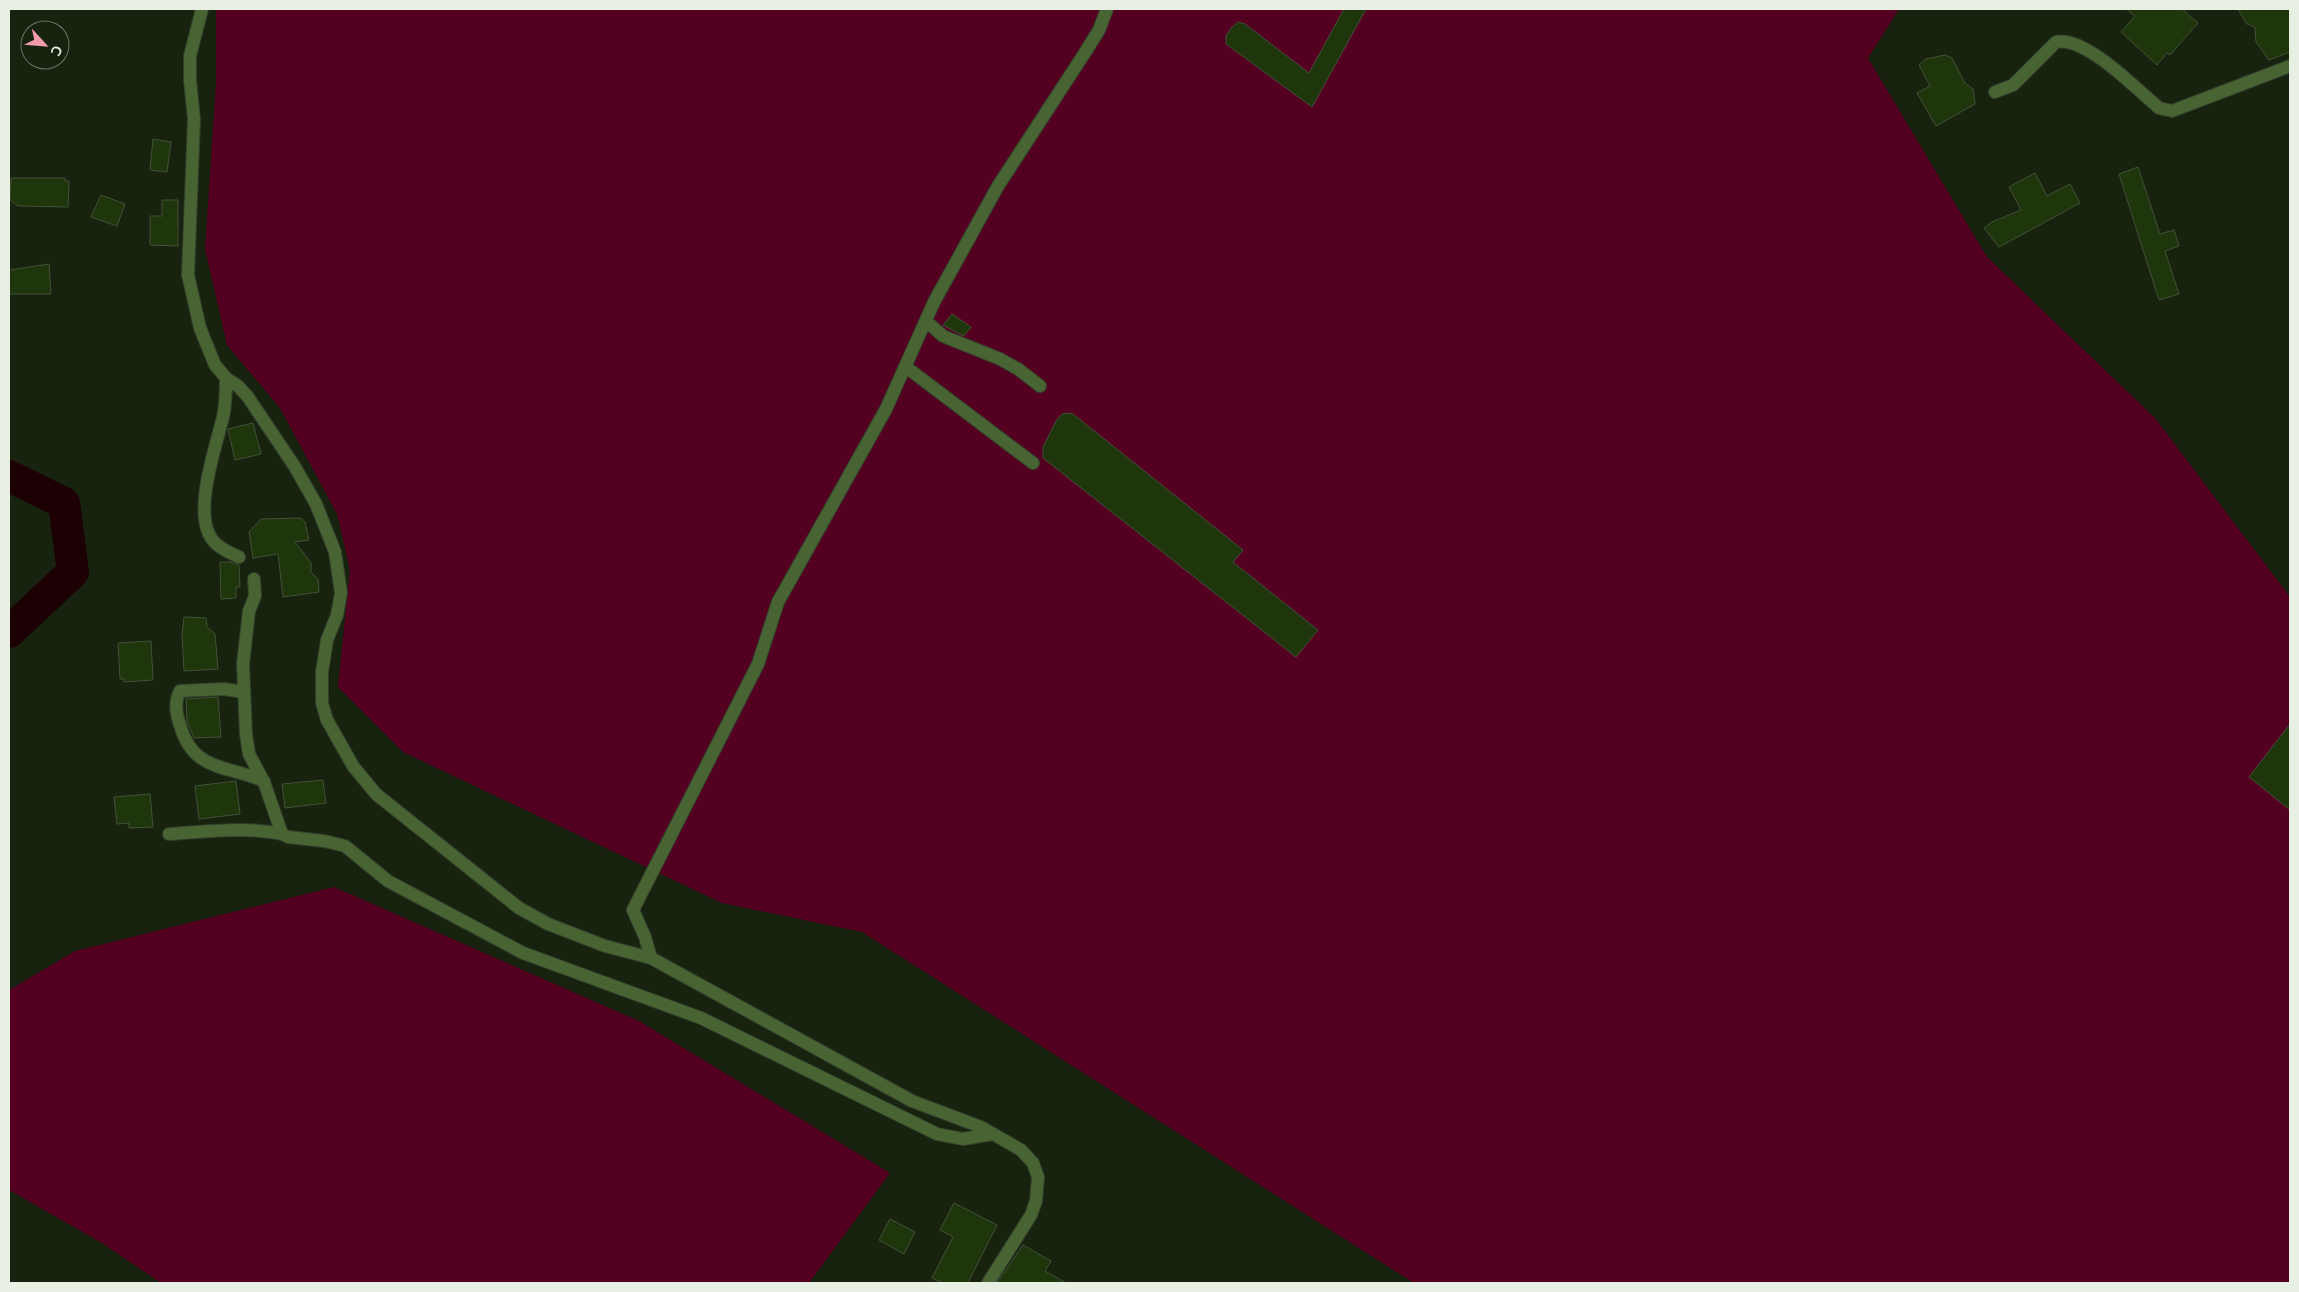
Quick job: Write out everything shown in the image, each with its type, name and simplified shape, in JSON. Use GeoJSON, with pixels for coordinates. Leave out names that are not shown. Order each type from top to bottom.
{"type":"FeatureCollection","features":[{"type":"Feature","properties":{"kind":"street"},"geometry":{"type":"LineString","coordinates":[[202,9],[190,56],[190,80],[194,119],[188,275],[200,328],[215,364],[226,378],[238,386],[248,397],[295,467],[316,504],[335,552],[341,593],[337,615],[327,640],[322,672],[322,703],[327,720],[353,766],[376,794],[520,908],[548,924],[605,946],[651,958],[912,1101],[954,1116],[993,1134],[1021,1150],[1033,1163],[1038,1177],[1036,1201],[1026,1223],[988,1283]]}},
{"type":"Feature","properties":{"kind":"street"},"geometry":{"type":"LineString","coordinates":[[651,958],[646,937],[633,910],[758,664],[778,602],[810,542],[868,444],[906,367],[926,321],[998,186],[1086,51],[1109,10]]}},
{"type":"Feature","properties":{"kind":"street"},"geometry":{"type":"LineString","coordinates":[[1994,92],[2013,85],[2056,42],[2064,40],[2094,54],[2159,108],[2172,111],[2290,66]]}},
{"type":"Feature","properties":{"kind":"street"},"geometry":{"type":"LineString","coordinates":[[926,321],[943,336],[1018,369],[1040,386]]}},
{"type":"Feature","properties":{"kind":"street"},"geometry":{"type":"LineString","coordinates":[[906,367],[1033,463]]}},
{"type":"Feature","properties":{"kind":"street"},"geometry":{"type":"LineString","coordinates":[[226,378],[223,416],[213,450],[208,482],[205,522],[209,536],[223,549],[239,557]]}},
{"type":"Feature","properties":{"kind":"street"},"geometry":{"type":"LineString","coordinates":[[254,579],[255,596],[250,611],[243,664],[249,754],[264,782],[282,834]]}},
{"type":"Feature","properties":{"kind":"street"},"geometry":{"type":"LineString","coordinates":[[244,692],[224,689],[180,691],[176,698],[177,714],[183,735],[196,755],[208,763],[229,771],[248,774],[264,782]]}},
{"type":"Feature","properties":{"kind":"street"},"geometry":{"type":"LineString","coordinates":[[169,834],[238,829],[263,830],[288,837],[324,841],[345,846],[388,882],[523,953],[701,1018],[937,1134],[963,1139],[993,1134]]}},
{"type":"Feature","properties":{"kind":"shaded area"},"geometry":{"type":"Polygon","coordinates":[[[216,9],[1899,9],[1868,58],[1987,257],[2155,418],[2290,597],[2290,1283],[1414,1283],[862,932],[722,903],[403,752],[338,687],[350,570],[337,514],[280,408],[227,345],[205,249],[216,83],[216,9]]]}},
{"type":"Feature","properties":{"kind":"shaded area"},"geometry":{"type":"Polygon","coordinates":[[[334,887],[639,1021],[890,1173],[809,1283],[161,1283],[102,1243],[9,1190],[9,990],[75,951],[334,887]]]}},
{"type":"Feature","properties":{"kind":"building"},"geometry":{"type":"Polygon","coordinates":[[[1344,9],[1366,9],[1312,107],[1226,44],[1226,36],[1231,28],[1238,22],[1245,24],[1309,73],[1344,9]]]}},
{"type":"Feature","properties":{"kind":"building"},"geometry":{"type":"Polygon","coordinates":[[[2126,9],[2182,9],[2198,23],[2170,55],[2167,53],[2157,65],[2121,32],[2135,16],[2126,9]]]}},
{"type":"Feature","properties":{"kind":"building"},"geometry":{"type":"Polygon","coordinates":[[[2238,9],[2290,9],[2290,52],[2269,60],[2256,42],[2255,27],[2247,24],[2238,9]]]}},
{"type":"Feature","properties":{"kind":"building"},"geometry":{"type":"Polygon","coordinates":[[[1945,55],[1952,58],[1965,83],[1973,89],[1975,104],[1936,126],[1917,93],[1930,86],[1919,65],[1926,59],[1945,55]]]}},
{"type":"Feature","properties":{"kind":"building"},"geometry":{"type":"Polygon","coordinates":[[[153,139],[171,142],[167,172],[150,170],[153,139]]]}},
{"type":"Feature","properties":{"kind":"building"},"geometry":{"type":"Polygon","coordinates":[[[2138,167],[2160,234],[2174,230],[2179,246],[2165,251],[2179,294],[2159,300],[2119,174],[2138,167]]]}},
{"type":"Feature","properties":{"kind":"building"},"geometry":{"type":"Polygon","coordinates":[[[2035,173],[2047,196],[2070,184],[2080,203],[1999,247],[1984,228],[1992,222],[2021,210],[2009,187],[2035,173]]]}},
{"type":"Feature","properties":{"kind":"building"},"geometry":{"type":"Polygon","coordinates":[[[11,178],[65,178],[65,181],[69,181],[68,207],[18,206],[10,200],[11,178]]]}},
{"type":"Feature","properties":{"kind":"building"},"geometry":{"type":"Polygon","coordinates":[[[101,195],[125,204],[117,226],[91,217],[101,195]]]}},
{"type":"Feature","properties":{"kind":"building"},"geometry":{"type":"Polygon","coordinates":[[[162,200],[178,200],[178,246],[150,245],[150,216],[162,216],[162,200]]]}},
{"type":"Feature","properties":{"kind":"building"},"geometry":{"type":"Polygon","coordinates":[[[49,264],[51,294],[9,294],[9,270],[49,264]]]}},
{"type":"Feature","properties":{"kind":"building"},"geometry":{"type":"Polygon","coordinates":[[[952,314],[971,327],[964,336],[943,325],[952,314]]]}},
{"type":"Feature","properties":{"kind":"building"},"geometry":{"type":"Polygon","coordinates":[[[1062,414],[1073,414],[1243,550],[1233,562],[1318,630],[1296,657],[1043,458],[1043,447],[1056,421],[1062,414]]]}},
{"type":"Feature","properties":{"kind":"building"},"geometry":{"type":"Polygon","coordinates":[[[253,423],[261,454],[235,460],[228,429],[253,423]]]}},
{"type":"Feature","properties":{"kind":"building"},"geometry":{"type":"Polygon","coordinates":[[[301,518],[305,522],[309,540],[295,542],[311,563],[311,572],[318,579],[319,592],[283,597],[278,554],[253,558],[249,532],[261,519],[301,518]]]}},
{"type":"Feature","properties":{"kind":"building"},"geometry":{"type":"Polygon","coordinates":[[[220,562],[230,562],[239,565],[240,587],[236,587],[236,598],[221,599],[220,562]]]}},
{"type":"Feature","properties":{"kind":"building"},"geometry":{"type":"Polygon","coordinates":[[[184,617],[206,618],[207,627],[215,634],[218,669],[184,671],[182,635],[184,617]]]}},
{"type":"Feature","properties":{"kind":"building"},"geometry":{"type":"Polygon","coordinates":[[[151,641],[153,680],[124,682],[124,679],[120,679],[118,643],[151,641]]]}},
{"type":"Feature","properties":{"kind":"building"},"geometry":{"type":"Polygon","coordinates":[[[218,697],[221,737],[194,738],[187,721],[186,699],[218,697]]]}},
{"type":"Feature","properties":{"kind":"building"},"geometry":{"type":"Polygon","coordinates":[[[2290,724],[2290,810],[2249,777],[2290,724]]]}},
{"type":"Feature","properties":{"kind":"building"},"geometry":{"type":"Polygon","coordinates":[[[323,780],[326,803],[285,808],[282,784],[323,780]]]}},
{"type":"Feature","properties":{"kind":"building"},"geometry":{"type":"Polygon","coordinates":[[[236,781],[240,814],[199,819],[195,786],[236,781]]]}},
{"type":"Feature","properties":{"kind":"building"},"geometry":{"type":"Polygon","coordinates":[[[150,794],[153,827],[129,828],[129,823],[117,824],[114,797],[150,794]]]}},
{"type":"Feature","properties":{"kind":"building"},"geometry":{"type":"Polygon","coordinates":[[[954,1203],[997,1225],[968,1283],[943,1283],[932,1278],[953,1237],[940,1230],[954,1203]]]}},
{"type":"Feature","properties":{"kind":"building"},"geometry":{"type":"Polygon","coordinates":[[[890,1219],[915,1232],[904,1254],[879,1240],[890,1219]]]}},
{"type":"Feature","properties":{"kind":"building"},"geometry":{"type":"Polygon","coordinates":[[[1023,1245],[1051,1261],[1045,1271],[1066,1283],[997,1283],[1023,1245]]]}},
{"type":"Feature","properties":{"kind":"waterway"},"geometry":{"type":"LineString","coordinates":[[9,476],[64,503],[73,572],[9,632]]}}]}
